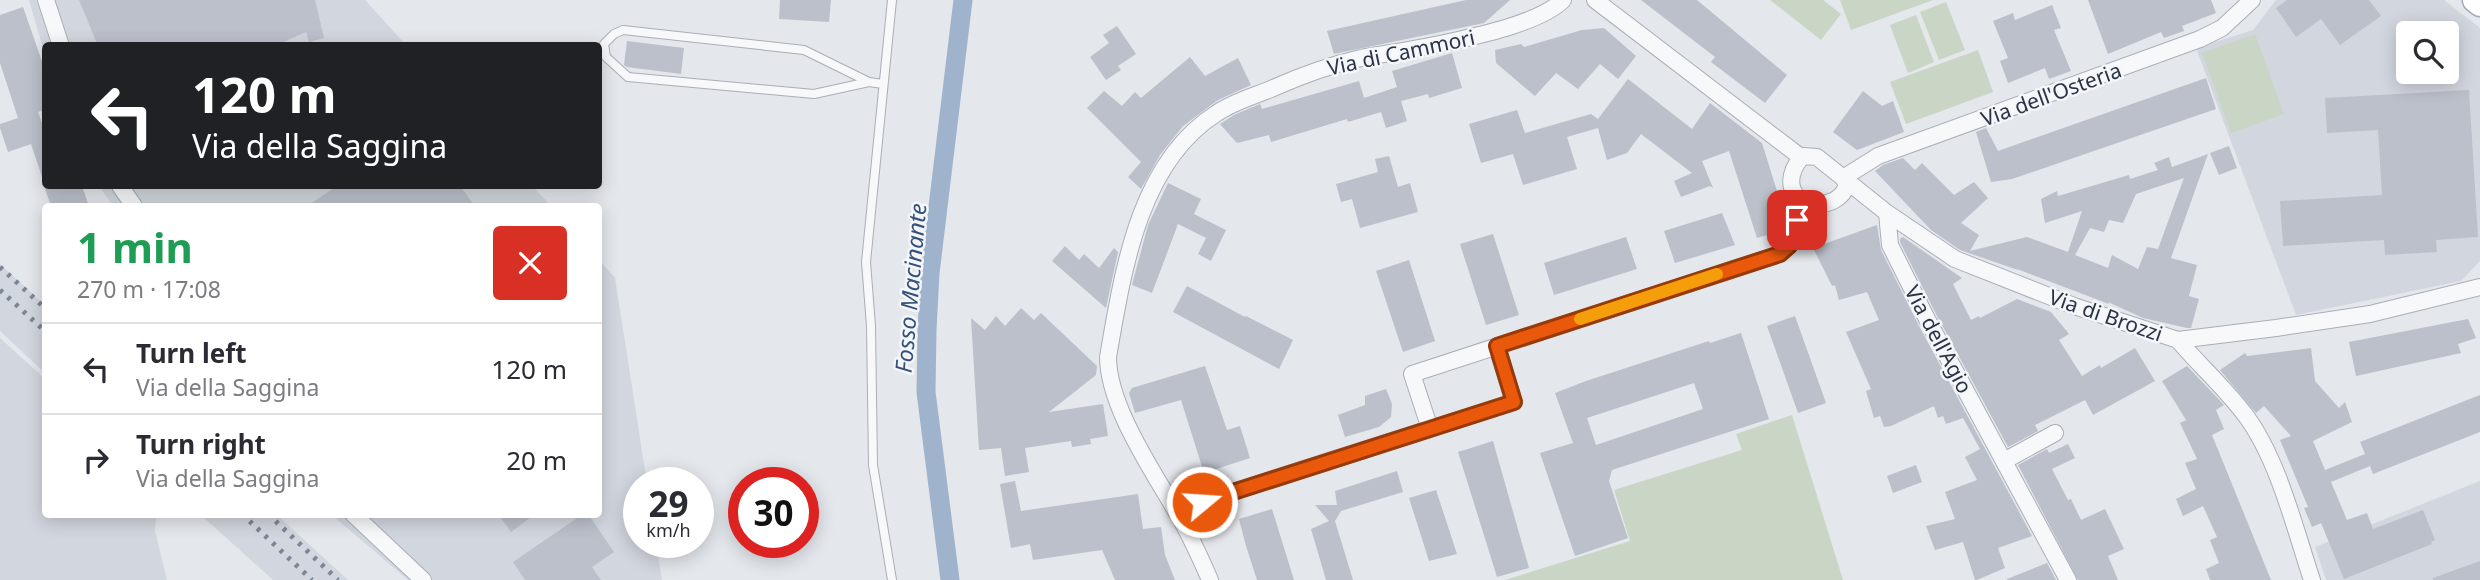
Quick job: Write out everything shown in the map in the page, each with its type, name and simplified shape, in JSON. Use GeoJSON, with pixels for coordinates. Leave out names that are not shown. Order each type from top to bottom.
{"type":"FeatureCollection","features":[{"type":"Feature","properties":{"kind":"main road"},"geometry":{"type":"LineString","coordinates":[[2475,0],[2480,4]]}},
{"type":"Feature","properties":{"kind":"street"},"geometry":{"type":"LineString","coordinates":[[46,0],[60,42]]}},
{"type":"Feature","properties":{"kind":"street","name":"Via di Cammori"},"geometry":{"type":"LineString","coordinates":[[1210,580],[1176,510],[1141,454],[1111,383],[1108,368],[1127,256],[1157,181],[1172,155],[1186,138],[1219,111],[1289,81],[1342,63],[1492,32],[1542,14],[1563,0]]}},
{"type":"Feature","properties":{"kind":"street","name":"Via di Brozzi"},"geometry":{"type":"LineString","coordinates":[[1595,0],[1801,158],[1814,156],[1887,213],[1955,259],[2074,306],[2178,340],[2371,314],[2480,287]]}},
{"type":"Feature","properties":{"kind":"street","name":"Via dell'Osteria"},"geometry":{"type":"LineString","coordinates":[[1843,178],[1878,156],[2200,39],[2222,28],[2252,0]]}},
{"type":"Feature","properties":{"kind":"street"},"geometry":{"type":"LineString","coordinates":[[1801,158],[1791,178],[1794,194],[1802,201],[1816,205],[1832,202],[1847,187],[1843,178]]}},
{"type":"Feature","properties":{"kind":"street"},"geometry":{"type":"LineString","coordinates":[[1430,429],[1412,374],[1780,254],[1791,242],[1802,201]]}},
{"type":"Feature","properties":{"kind":"street","name":"Via dell'Agio"},"geometry":{"type":"LineString","coordinates":[[1887,213],[1890,245],[2068,580]]}},
{"type":"Feature","properties":{"kind":"street"},"geometry":{"type":"LineString","coordinates":[[2178,340],[2246,416],[2263,443],[2289,509],[2312,580]]}},
{"type":"Feature","properties":{"kind":"street"},"geometry":{"type":"LineString","coordinates":[[1176,510],[1514,402],[1497,346]]}},
{"type":"Feature","properties":{"kind":"street"},"geometry":{"type":"LineString","coordinates":[[2004,461],[2055,433]]}},
{"type":"Feature","properties":{"kind":"street"},"geometry":{"type":"LineString","coordinates":[[357,518],[423,580]]}},
{"type":"Feature","properties":{"kind":"lane"},"geometry":{"type":"LineString","coordinates":[[891,0],[866,262],[871,326],[873,466],[892,580]]}},
{"type":"Feature","properties":{"kind":"lane"},"geometry":{"type":"LineString","coordinates":[[869,82],[814,94],[628,77],[606,57],[604,44],[614,34],[623,30],[804,50],[869,82],[883,85]]}},
{"type":"Feature","properties":{"kind":"shaded area"},"geometry":{"type":"Polygon","coordinates":[[[29,0],[365,0],[403,42],[42,42],[42,45],[29,0]]]}},
{"type":"Feature","properties":{"kind":"shaded area"},"geometry":{"type":"Polygon","coordinates":[[[2276,0],[2444,0],[2480,28],[2480,261],[2461,281],[2296,315],[2196,48],[2253,30],[2276,0]]]}},
{"type":"Feature","properties":{"kind":"shaded area"},"geometry":{"type":"Polygon","coordinates":[[[101,189],[535,189],[548,203],[111,203],[101,189]]]}},
{"type":"Feature","properties":{"kind":"shaded area"},"geometry":{"type":"Polygon","coordinates":[[[602,263],[615,278],[645,467],[623,467],[623,558],[658,558],[662,580],[408,580],[336,518],[602,518],[602,263]]]}},
{"type":"Feature","properties":{"kind":"shaded area"},"geometry":{"type":"Polygon","coordinates":[[[0,264],[42,302],[42,370],[0,331],[0,264]]]}},
{"type":"Feature","properties":{"kind":"shaded area"},"geometry":{"type":"Polygon","coordinates":[[[0,338],[42,376],[42,518],[156,518],[155,531],[167,580],[0,580],[0,338]]]}},
{"type":"Feature","properties":{"kind":"shaded area"},"geometry":{"type":"Polygon","coordinates":[[[2480,481],[2480,580],[2326,580],[2315,547],[2480,481]]]}},
{"type":"Feature","properties":{"kind":"shaded area"},"geometry":{"type":"Polygon","coordinates":[[[204,518],[280,518],[348,580],[273,580],[204,518]]]}},
{"type":"Feature","properties":{"kind":"green space"},"geometry":{"type":"Polygon","coordinates":[[[1770,0],[1823,0],[1841,14],[1821,40],[1770,0]]]}},
{"type":"Feature","properties":{"kind":"green space"},"geometry":{"type":"Polygon","coordinates":[[[1840,0],[1933,0],[1851,30],[1840,0]]]}},
{"type":"Feature","properties":{"kind":"green space"},"geometry":{"type":"Polygon","coordinates":[[[1946,2],[1965,50],[1939,60],[1920,12],[1946,2]]]}},
{"type":"Feature","properties":{"kind":"green space"},"geometry":{"type":"Polygon","coordinates":[[[1916,15],[1934,62],[1908,73],[1890,25],[1916,15]]]}},
{"type":"Feature","properties":{"kind":"green space"},"geometry":{"type":"Polygon","coordinates":[[[2255,34],[2284,114],[2231,133],[2202,53],[2255,34]]]}},
{"type":"Feature","properties":{"kind":"green space"},"geometry":{"type":"Polygon","coordinates":[[[1978,50],[1993,92],[1906,124],[1890,82],[1978,50]]]}},
{"type":"Feature","properties":{"kind":"green space"},"geometry":{"type":"Polygon","coordinates":[[[1792,415],[1843,580],[1505,580],[1630,541],[1614,490],[1742,450],[1736,434],[1792,415]]]}},
{"type":"Feature","properties":{"kind":"building"},"geometry":{"type":"Polygon","coordinates":[[[79,0],[315,0],[324,38],[309,42],[306,32],[283,42],[96,42],[79,0]]]}},
{"type":"Feature","properties":{"kind":"building"},"geometry":{"type":"Polygon","coordinates":[[[780,0],[831,0],[829,22],[779,19],[780,0]]]}},
{"type":"Feature","properties":{"kind":"building"},"geometry":{"type":"Polygon","coordinates":[[[1466,0],[1510,0],[1484,23],[1334,54],[1327,31],[1466,0]]]}},
{"type":"Feature","properties":{"kind":"building"},"geometry":{"type":"Polygon","coordinates":[[[1641,0],[1697,0],[1787,75],[1765,103],[1711,62],[1715,57],[1641,0]]]}},
{"type":"Feature","properties":{"kind":"building"},"geometry":{"type":"Polygon","coordinates":[[[2088,0],[2211,0],[2216,13],[2182,26],[2184,31],[2164,38],[2161,32],[2108,54],[2088,0]]]}},
{"type":"Feature","properties":{"kind":"building"},"geometry":{"type":"Polygon","coordinates":[[[2287,0],[2369,0],[2381,16],[2340,45],[2321,19],[2296,37],[2276,8],[2287,0]]]}},
{"type":"Feature","properties":{"kind":"building"},"geometry":{"type":"Polygon","coordinates":[[[2052,5],[2061,28],[2054,30],[2071,71],[2049,79],[2045,68],[2008,83],[2000,61],[2008,58],[1993,21],[2013,13],[2015,20],[2052,5]]]}},
{"type":"Feature","properties":{"kind":"building"},"geometry":{"type":"Polygon","coordinates":[[[23,7],[42,62],[42,110],[38,112],[42,123],[42,177],[31,144],[8,152],[0,128],[0,124],[18,118],[0,63],[0,15],[23,7]]]}},
{"type":"Feature","properties":{"kind":"building"},"geometry":{"type":"Polygon","coordinates":[[[1117,26],[1136,54],[1118,66],[1121,70],[1106,80],[1090,57],[1109,43],[1103,35],[1117,26]]]}},
{"type":"Feature","properties":{"kind":"building"},"geometry":{"type":"Polygon","coordinates":[[[1604,28],[1636,56],[1618,79],[1600,64],[1578,89],[1556,73],[1535,96],[1496,63],[1495,50],[1521,44],[1524,47],[1582,30],[1604,28]]]}},
{"type":"Feature","properties":{"kind":"building"},"geometry":{"type":"Polygon","coordinates":[[[627,41],[684,48],[681,74],[627,67],[624,65],[627,41]]]}},
{"type":"Feature","properties":{"kind":"building"},"geometry":{"type":"Polygon","coordinates":[[[1452,53],[1462,88],[1429,98],[1428,94],[1401,101],[1407,121],[1386,128],[1381,112],[1348,122],[1347,119],[1271,142],[1269,135],[1237,143],[1220,124],[1260,104],[1262,109],[1359,81],[1364,98],[1397,87],[1392,71],[1452,53]]]}},
{"type":"Feature","properties":{"kind":"building"},"geometry":{"type":"Polygon","coordinates":[[[1190,57],[1205,76],[1238,58],[1251,85],[1218,100],[1183,126],[1160,155],[1141,189],[1128,177],[1141,162],[1087,108],[1104,91],[1122,106],[1135,92],[1141,98],[1190,57]]]}},
{"type":"Feature","properties":{"kind":"building"},"geometry":{"type":"Polygon","coordinates":[[[2206,78],[2216,109],[2012,179],[1991,182],[1976,132],[1986,128],[1998,151],[2206,78]]]}},
{"type":"Feature","properties":{"kind":"building"},"geometry":{"type":"Polygon","coordinates":[[[1628,79],[1692,129],[1710,103],[1762,143],[1786,220],[1783,230],[1757,238],[1729,151],[1702,161],[1713,188],[1710,186],[1681,197],[1674,181],[1692,173],[1641,134],[1627,153],[1607,160],[1598,128],[1567,137],[1577,169],[1523,185],[1513,154],[1481,163],[1469,124],[1517,110],[1525,133],[1591,114],[1598,119],[1628,79]]]}},
{"type":"Feature","properties":{"kind":"building"},"geometry":{"type":"Polygon","coordinates":[[[2469,90],[2478,237],[2436,240],[2437,252],[2385,255],[2384,240],[2283,246],[2280,201],[2382,195],[2378,130],[2327,133],[2325,98],[2469,90]]]}},
{"type":"Feature","properties":{"kind":"building"},"geometry":{"type":"Polygon","coordinates":[[[1863,91],[1882,106],[1893,101],[1904,132],[1857,150],[1833,132],[1863,91]]]}},
{"type":"Feature","properties":{"kind":"building"},"geometry":{"type":"Polygon","coordinates":[[[2229,146],[2237,168],[2219,175],[2210,153],[2229,146]]]}},
{"type":"Feature","properties":{"kind":"building"},"geometry":{"type":"Polygon","coordinates":[[[2208,154],[2171,258],[2197,265],[2189,296],[2199,299],[2191,328],[2143,318],[2108,302],[2109,304],[1960,250],[1931,230],[1875,171],[1903,158],[1915,170],[1922,163],[1954,195],[1974,182],[1988,198],[1961,223],[1979,235],[1970,251],[2027,237],[2068,252],[2082,211],[2045,223],[2041,199],[2057,191],[2058,196],[2129,175],[2130,179],[2158,170],[2154,163],[2169,157],[2172,167],[2208,154]],[[2184,178],[2136,194],[2123,223],[2109,220],[2104,232],[2090,228],[2075,255],[2108,268],[2112,255],[2138,269],[2147,247],[2158,249],[2184,178]]]}},
{"type":"Feature","properties":{"kind":"building"},"geometry":{"type":"Polygon","coordinates":[[[1389,156],[1398,187],[1410,183],[1418,212],[1360,228],[1352,199],[1341,202],[1336,184],[1378,172],[1375,159],[1389,156]]]}},
{"type":"Feature","properties":{"kind":"building"},"geometry":{"type":"Polygon","coordinates":[[[1168,183],[1201,199],[1194,214],[1226,230],[1211,261],[1198,254],[1206,238],[1178,224],[1152,293],[1132,285],[1148,225],[1168,183]]]}},
{"type":"Feature","properties":{"kind":"building"},"geometry":{"type":"Polygon","coordinates":[[[45,189],[83,189],[88,203],[50,203],[45,189]]]}},
{"type":"Feature","properties":{"kind":"building"},"geometry":{"type":"Polygon","coordinates":[[[332,189],[462,189],[473,203],[312,203],[332,189]]]}},
{"type":"Feature","properties":{"kind":"building"},"geometry":{"type":"Polygon","coordinates":[[[1722,213],[1735,245],[1675,263],[1664,231],[1722,213]]]}},
{"type":"Feature","properties":{"kind":"building"},"geometry":{"type":"Polygon","coordinates":[[[1877,225],[1881,250],[2032,536],[1998,548],[2005,568],[1977,580],[1963,542],[1935,550],[1926,526],[1955,519],[1945,492],[1977,480],[1965,457],[1980,449],[1963,418],[1946,424],[1943,416],[1938,418],[1934,406],[1891,426],[1884,427],[1880,416],[1874,418],[1866,391],[1871,389],[1846,332],[1879,320],[1867,292],[1839,300],[1835,285],[1832,286],[1813,248],[1877,225]]]}},
{"type":"Feature","properties":{"kind":"building"},"geometry":{"type":"Polygon","coordinates":[[[1493,234],[1519,315],[1486,325],[1460,244],[1493,234]]]}},
{"type":"Feature","properties":{"kind":"building"},"geometry":{"type":"Polygon","coordinates":[[[1626,237],[1637,269],[1554,295],[1544,263],[1626,237]]]}},
{"type":"Feature","properties":{"kind":"building"},"geometry":{"type":"Polygon","coordinates":[[[1903,237],[1962,278],[1953,284],[1971,320],[2017,299],[2051,312],[2069,334],[2059,340],[2082,376],[2135,348],[2155,381],[2093,415],[2085,400],[2035,425],[2038,431],[2008,447],[1900,242],[1903,237]]]}},
{"type":"Feature","properties":{"kind":"building"},"geometry":{"type":"Polygon","coordinates":[[[1065,246],[1079,260],[1084,254],[1099,268],[1114,248],[1118,252],[1106,308],[1052,261],[1065,246]]]}},
{"type":"Feature","properties":{"kind":"building"},"geometry":{"type":"Polygon","coordinates":[[[1409,260],[1435,341],[1403,352],[1376,271],[1409,260]]]}},
{"type":"Feature","properties":{"kind":"building"},"geometry":{"type":"Polygon","coordinates":[[[1187,286],[1293,340],[1279,369],[1173,312],[1187,286]]]}},
{"type":"Feature","properties":{"kind":"building"},"geometry":{"type":"Polygon","coordinates":[[[1021,308],[1034,320],[1041,313],[1097,366],[1096,375],[1049,412],[1103,404],[1108,436],[1090,439],[1091,444],[1072,447],[1071,441],[1025,448],[1029,472],[1005,476],[1001,448],[979,450],[971,318],[985,330],[996,316],[1005,326],[1021,308]]]}},
{"type":"Feature","properties":{"kind":"building"},"geometry":{"type":"Polygon","coordinates":[[[1795,316],[1826,403],[1798,413],[1767,326],[1795,316]]]}},
{"type":"Feature","properties":{"kind":"building"},"geometry":{"type":"Polygon","coordinates":[[[2468,319],[2476,338],[2458,344],[2461,353],[2356,376],[2349,342],[2468,319]]]}},
{"type":"Feature","properties":{"kind":"building"},"geometry":{"type":"Polygon","coordinates":[[[1741,333],[1769,419],[1612,470],[1609,481],[1628,538],[1575,556],[1540,453],[1573,443],[1555,393],[1709,341],[1710,343],[1741,333]],[[1694,383],[1587,418],[1596,445],[1703,409],[1694,383]]]}},
{"type":"Feature","properties":{"kind":"building"},"geometry":{"type":"Polygon","coordinates":[[[2311,348],[2315,381],[2339,408],[2345,402],[2352,422],[2313,441],[2325,470],[2365,454],[2360,442],[2480,395],[2480,432],[2373,474],[2370,466],[2331,482],[2347,520],[2367,513],[2373,529],[2423,510],[2435,540],[2432,544],[2344,579],[2321,523],[2312,527],[2304,508],[2308,507],[2280,440],[2291,436],[2264,406],[2256,413],[2220,370],[2245,353],[2247,356],[2311,348]]]}},
{"type":"Feature","properties":{"kind":"building"},"geometry":{"type":"Polygon","coordinates":[[[1205,366],[1227,430],[1240,426],[1250,458],[1204,473],[1181,400],[1135,413],[1129,393],[1132,388],[1205,366]]]}},
{"type":"Feature","properties":{"kind":"building"},"geometry":{"type":"Polygon","coordinates":[[[2187,366],[2224,405],[2216,410],[2224,429],[2212,435],[2271,580],[2210,580],[2206,569],[2219,563],[2210,540],[2217,537],[2203,506],[2183,516],[2176,499],[2196,489],[2185,463],[2197,459],[2180,423],[2186,420],[2162,381],[2187,366]]]}},
{"type":"Feature","properties":{"kind":"building"},"geometry":{"type":"Polygon","coordinates":[[[1386,389],[1392,404],[1391,417],[1379,427],[1345,437],[1338,415],[1365,405],[1365,396],[1386,389]]]}},
{"type":"Feature","properties":{"kind":"building"},"geometry":{"type":"Polygon","coordinates":[[[1493,441],[1529,568],[1497,577],[1458,452],[1493,441]]]}},
{"type":"Feature","properties":{"kind":"building"},"geometry":{"type":"Polygon","coordinates":[[[2068,444],[2075,458],[2052,469],[2081,520],[2105,509],[2124,549],[2108,556],[2118,580],[2078,580],[2018,465],[2047,449],[2049,453],[2068,444]]]}},
{"type":"Feature","properties":{"kind":"building"},"geometry":{"type":"Polygon","coordinates":[[[1916,465],[1922,482],[1893,493],[1887,476],[1916,465]]]}},
{"type":"Feature","properties":{"kind":"building"},"geometry":{"type":"Polygon","coordinates":[[[1397,471],[1403,492],[1341,511],[1335,521],[1353,580],[1326,580],[1311,529],[1329,521],[1315,505],[1337,505],[1335,491],[1397,471]]]}},
{"type":"Feature","properties":{"kind":"building"},"geometry":{"type":"Polygon","coordinates":[[[1015,481],[1021,511],[1138,494],[1143,529],[1161,527],[1165,555],[1175,580],[1115,580],[1102,550],[1033,560],[1030,544],[1011,548],[1000,484],[1015,481]]]}},
{"type":"Feature","properties":{"kind":"building"},"geometry":{"type":"Polygon","coordinates":[[[1436,490],[1457,554],[1429,561],[1409,498],[1436,490]]]}},
{"type":"Feature","properties":{"kind":"building"},"geometry":{"type":"Polygon","coordinates":[[[1272,509],[1294,580],[1257,580],[1246,546],[1239,519],[1272,509]]]}},
{"type":"Feature","properties":{"kind":"building"},"geometry":{"type":"Polygon","coordinates":[[[501,518],[530,518],[511,532],[501,518]]]}},
{"type":"Feature","properties":{"kind":"building"},"geometry":{"type":"Polygon","coordinates":[[[577,518],[591,518],[614,552],[592,567],[601,580],[525,580],[513,562],[577,518]]]}},
{"type":"Feature","properties":{"kind":"building"},"geometry":{"type":"Polygon","coordinates":[[[2480,561],[2480,580],[2433,580],[2433,578],[2480,561]]]}},
{"type":"Feature","properties":{"kind":"building"},"geometry":{"type":"Polygon","coordinates":[[[2047,563],[2056,580],[2007,580],[2007,579],[2047,563]]]}},
{"type":"Feature","properties":{"kind":"waterway","name":"Fosso Macinante"},"geometry":{"type":"LineString","coordinates":[[950,580],[926,392],[927,330],[930,273],[963,0]]}},
{"type":"Feature","properties":{"kind":"railway"},"geometry":{"type":"LineString","coordinates":[[0,267],[42,305]]}},
{"type":"Feature","properties":{"kind":"railway"},"geometry":{"type":"LineString","coordinates":[[0,290],[42,328]]}},
{"type":"Feature","properties":{"kind":"railway"},"geometry":{"type":"LineString","coordinates":[[246,518],[312,580]]}},
{"type":"Feature","properties":{"kind":"railway"},"geometry":{"type":"LineString","coordinates":[[272,518],[338,580]]}},
{"type":"Feature","properties":{"kind":"slow traffic"},"geometry":{"type":"LineString","coordinates":[[1580,319],[1717,274]]}},
{"type":"Feature","properties":{"kind":"route"},"geometry":{"type":"LineString","coordinates":[[1202,502],[1514,402],[1497,346],[1780,254],[1789,246],[1797,220]]}}]}
